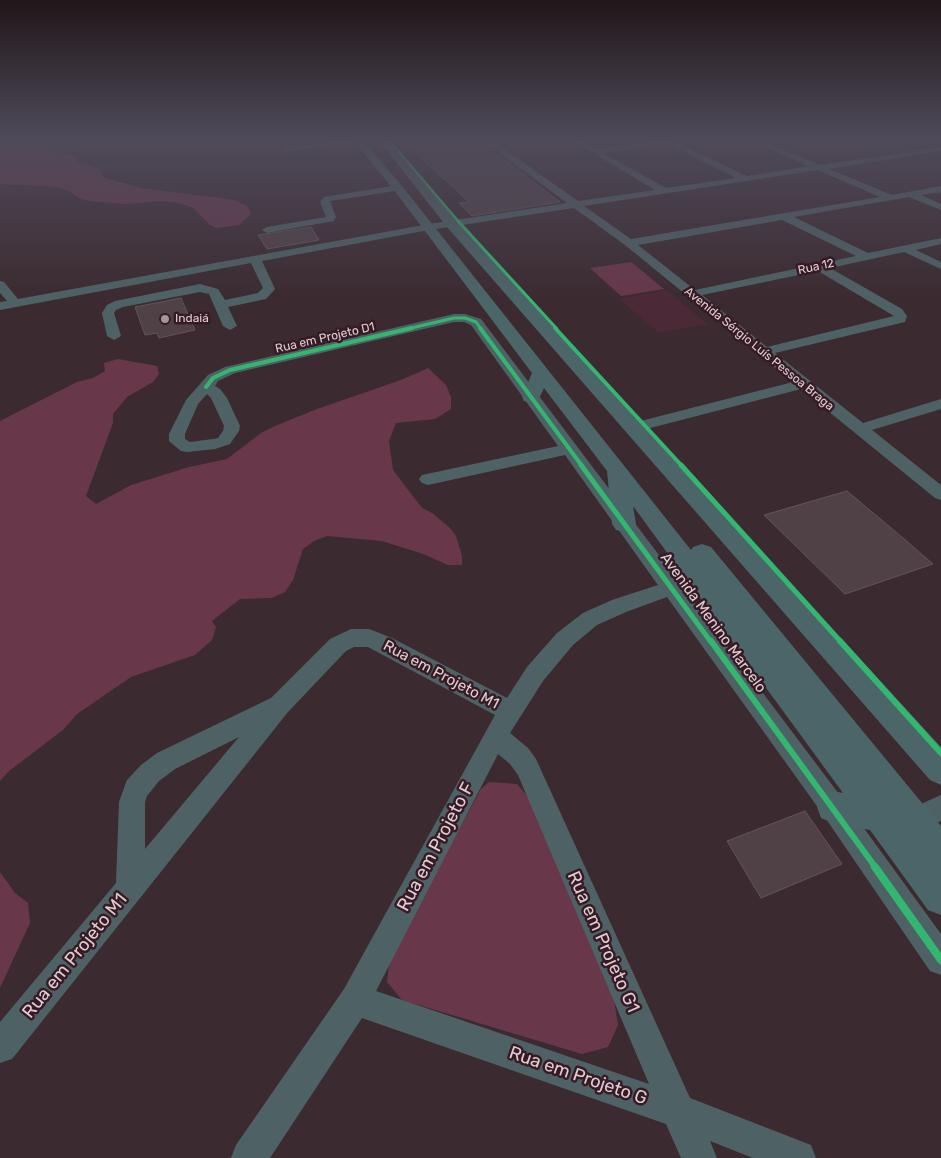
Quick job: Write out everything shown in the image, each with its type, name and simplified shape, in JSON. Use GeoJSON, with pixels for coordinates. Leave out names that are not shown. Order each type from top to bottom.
{"type":"FeatureCollection","features":[{"type":"Feature","properties":{"kind":"main road","name":"Avenida Menino Marcelo"},"geometry":{"type":"LineString","coordinates":[[413,193],[712,565],[928,814],[941,852]]}},
{"type":"Feature","properties":{"kind":"main road","name":"Avenida Menino Marcelo"},"geometry":{"type":"LineString","coordinates":[[439,226],[540,372],[617,469],[941,897]]}},
{"type":"Feature","properties":{"kind":"main road"},"geometry":{"type":"LineString","coordinates":[[439,226],[636,427],[941,770]]}},
{"type":"Feature","properties":{"kind":"main road"},"geometry":{"type":"LineString","coordinates":[[531,397],[540,372]]}},
{"type":"Feature","properties":{"kind":"main road"},"geometry":{"type":"LineString","coordinates":[[617,469],[624,524]]}},
{"type":"Feature","properties":{"kind":"main road"},"geometry":{"type":"LineString","coordinates":[[833,807],[879,816],[928,814]]}},
{"type":"Feature","properties":{"kind":"street"},"geometry":{"type":"LineString","coordinates":[[267,230],[330,219],[331,217],[324,202],[327,200],[375,193]]}},
{"type":"Feature","properties":{"kind":"street","name":"Avenida Sérgio Luís Pessoa Braga"},"geometry":{"type":"LineString","coordinates":[[560,193],[628,243],[941,494]]}},
{"type":"Feature","properties":{"kind":"street"},"geometry":{"type":"LineString","coordinates":[[0,306],[255,258],[439,226],[651,193]]}},
{"type":"Feature","properties":{"kind":"street"},"geometry":{"type":"LineString","coordinates":[[880,193],[890,197]]}},
{"type":"Feature","properties":{"kind":"street"},"geometry":{"type":"LineString","coordinates":[[628,243],[915,193]]}},
{"type":"Feature","properties":{"kind":"street"},"geometry":{"type":"LineString","coordinates":[[909,194],[941,207]]}},
{"type":"Feature","properties":{"kind":"street"},"geometry":{"type":"LineString","coordinates":[[783,216],[865,256]]}},
{"type":"Feature","properties":{"kind":"street","name":"Rua 12"},"geometry":{"type":"LineString","coordinates":[[691,294],[941,241]]}},
{"type":"Feature","properties":{"kind":"street"},"geometry":{"type":"LineString","coordinates":[[904,248],[941,266]]}},
{"type":"Feature","properties":{"kind":"street"},"geometry":{"type":"LineString","coordinates":[[222,305],[262,296],[269,289],[255,258]]}},
{"type":"Feature","properties":{"kind":"street"},"geometry":{"type":"LineString","coordinates":[[764,352],[897,320],[901,316],[818,266]]}},
{"type":"Feature","properties":{"kind":"street"},"geometry":{"type":"LineString","coordinates":[[0,285],[15,303]]}},
{"type":"Feature","properties":{"kind":"street"},"geometry":{"type":"LineString","coordinates":[[114,336],[108,313],[111,308],[119,304],[200,288],[214,292],[222,305],[230,326]]}},
{"type":"Feature","properties":{"kind":"street","name":"Rua em Projeto D1"},"geometry":{"type":"LineString","coordinates":[[206,387],[213,378],[230,370],[454,318]]}},
{"type":"Feature","properties":{"kind":"street","name":"Avenida Menino Marcelo"},"geometry":{"type":"LineString","coordinates":[[454,318],[465,318],[476,322],[833,807],[941,960]]}},
{"type":"Feature","properties":{"kind":"street"},"geometry":{"type":"LineString","coordinates":[[636,427],[803,384]]}},
{"type":"Feature","properties":{"kind":"street"},"geometry":{"type":"LineString","coordinates":[[858,429],[941,404]]}},
{"type":"Feature","properties":{"kind":"street"},"geometry":{"type":"LineString","coordinates":[[428,479],[569,449]]}},
{"type":"Feature","properties":{"kind":"street","name":"Rua em Projeto F"},"geometry":{"type":"LineString","coordinates":[[249,1158],[355,1000],[502,723],[535,674],[565,639],[590,619],[619,606],[671,588]]}},
{"type":"Feature","properties":{"kind":"street","name":"Rua em Projeto M1"},"geometry":{"type":"LineString","coordinates":[[0,1047],[280,705],[338,645],[351,638],[369,638],[384,644],[502,723]]}},
{"type":"Feature","properties":{"kind":"street","name":"Rua em Projeto M1"},"geometry":{"type":"LineString","coordinates":[[130,888],[132,802],[136,789],[150,773],[166,761],[280,705]]}},
{"type":"Feature","properties":{"kind":"street","name":"Rua em Projeto G1"},"geometry":{"type":"LineString","coordinates":[[502,723],[526,767],[698,1158]]}},
{"type":"Feature","properties":{"kind":"street","name":"Rua em Projeto G"},"geometry":{"type":"LineString","coordinates":[[355,1000],[676,1110],[798,1158]]}},
{"type":"Feature","properties":{"kind":"shaded area"},"geometry":{"type":"Polygon","coordinates":[[[72,193],[180,193],[235,200],[247,206],[251,214],[239,225],[217,228],[210,225],[193,208],[179,203],[160,201],[128,204],[81,199],[72,193]]]}},
{"type":"Feature","properties":{"kind":"shaded area"},"geometry":{"type":"Polygon","coordinates":[[[631,262],[664,289],[621,296],[590,268],[631,262]]]}},
{"type":"Feature","properties":{"kind":"shaded area"},"geometry":{"type":"Polygon","coordinates":[[[666,290],[708,324],[659,333],[619,299],[666,290]]]}},
{"type":"Feature","properties":{"kind":"shaded area"},"geometry":{"type":"Polygon","coordinates":[[[118,359],[157,366],[159,374],[153,382],[127,397],[113,414],[113,423],[86,496],[96,504],[131,485],[189,467],[227,459],[261,433],[275,426],[317,409],[401,380],[428,368],[446,385],[451,397],[451,409],[435,419],[396,423],[389,441],[393,470],[422,508],[432,513],[450,528],[456,536],[462,556],[462,565],[448,565],[423,554],[382,541],[327,536],[314,541],[303,549],[293,580],[285,592],[272,598],[240,599],[212,621],[216,627],[212,640],[195,655],[131,677],[77,714],[63,730],[9,771],[0,781],[0,421],[77,382],[93,378],[105,371],[104,363],[118,359]]]}},
{"type":"Feature","properties":{"kind":"shaded area"},"geometry":{"type":"Polygon","coordinates":[[[489,782],[517,784],[529,798],[614,1000],[618,1025],[608,1047],[582,1054],[402,1000],[387,982],[390,956],[481,789],[489,782]]]}},
{"type":"Feature","properties":{"kind":"shaded area"},"geometry":{"type":"Polygon","coordinates":[[[0,872],[15,893],[28,903],[30,923],[0,988],[0,872]]]}},
{"type":"Feature","properties":{"kind":"building"},"geometry":{"type":"Polygon","coordinates":[[[459,193],[548,193],[560,202],[472,216],[459,203],[469,202],[459,193]]]}},
{"type":"Feature","properties":{"kind":"building"},"geometry":{"type":"Polygon","coordinates":[[[311,227],[319,240],[267,249],[258,235],[311,227]]]}},
{"type":"Feature","properties":{"kind":"building","name":"Indaiá"},"geometry":{"type":"Polygon","coordinates":[[[181,298],[195,330],[159,338],[157,333],[145,335],[135,307],[181,298]]]}},
{"type":"Feature","properties":{"kind":"building"},"geometry":{"type":"Polygon","coordinates":[[[847,491],[933,564],[845,594],[764,515],[847,491]]]}},
{"type":"Feature","properties":{"kind":"building"},"geometry":{"type":"Polygon","coordinates":[[[805,811],[842,864],[761,898],[727,841],[805,811]]]}},
{"type":"Feature","properties":{"kind":"cycle path"},"geometry":{"type":"LineString","coordinates":[[434,193],[941,753]]}},
{"type":"Feature","properties":{"kind":"cycle path"},"geometry":{"type":"LineString","coordinates":[[206,387],[213,378],[230,370],[454,318],[465,318],[476,322],[833,807],[941,960]]}},
{"type":"Feature","properties":{"kind":"place","name":"Indaiá"},"geometry":{"type":"Point","coordinates":[165,319]}}]}
